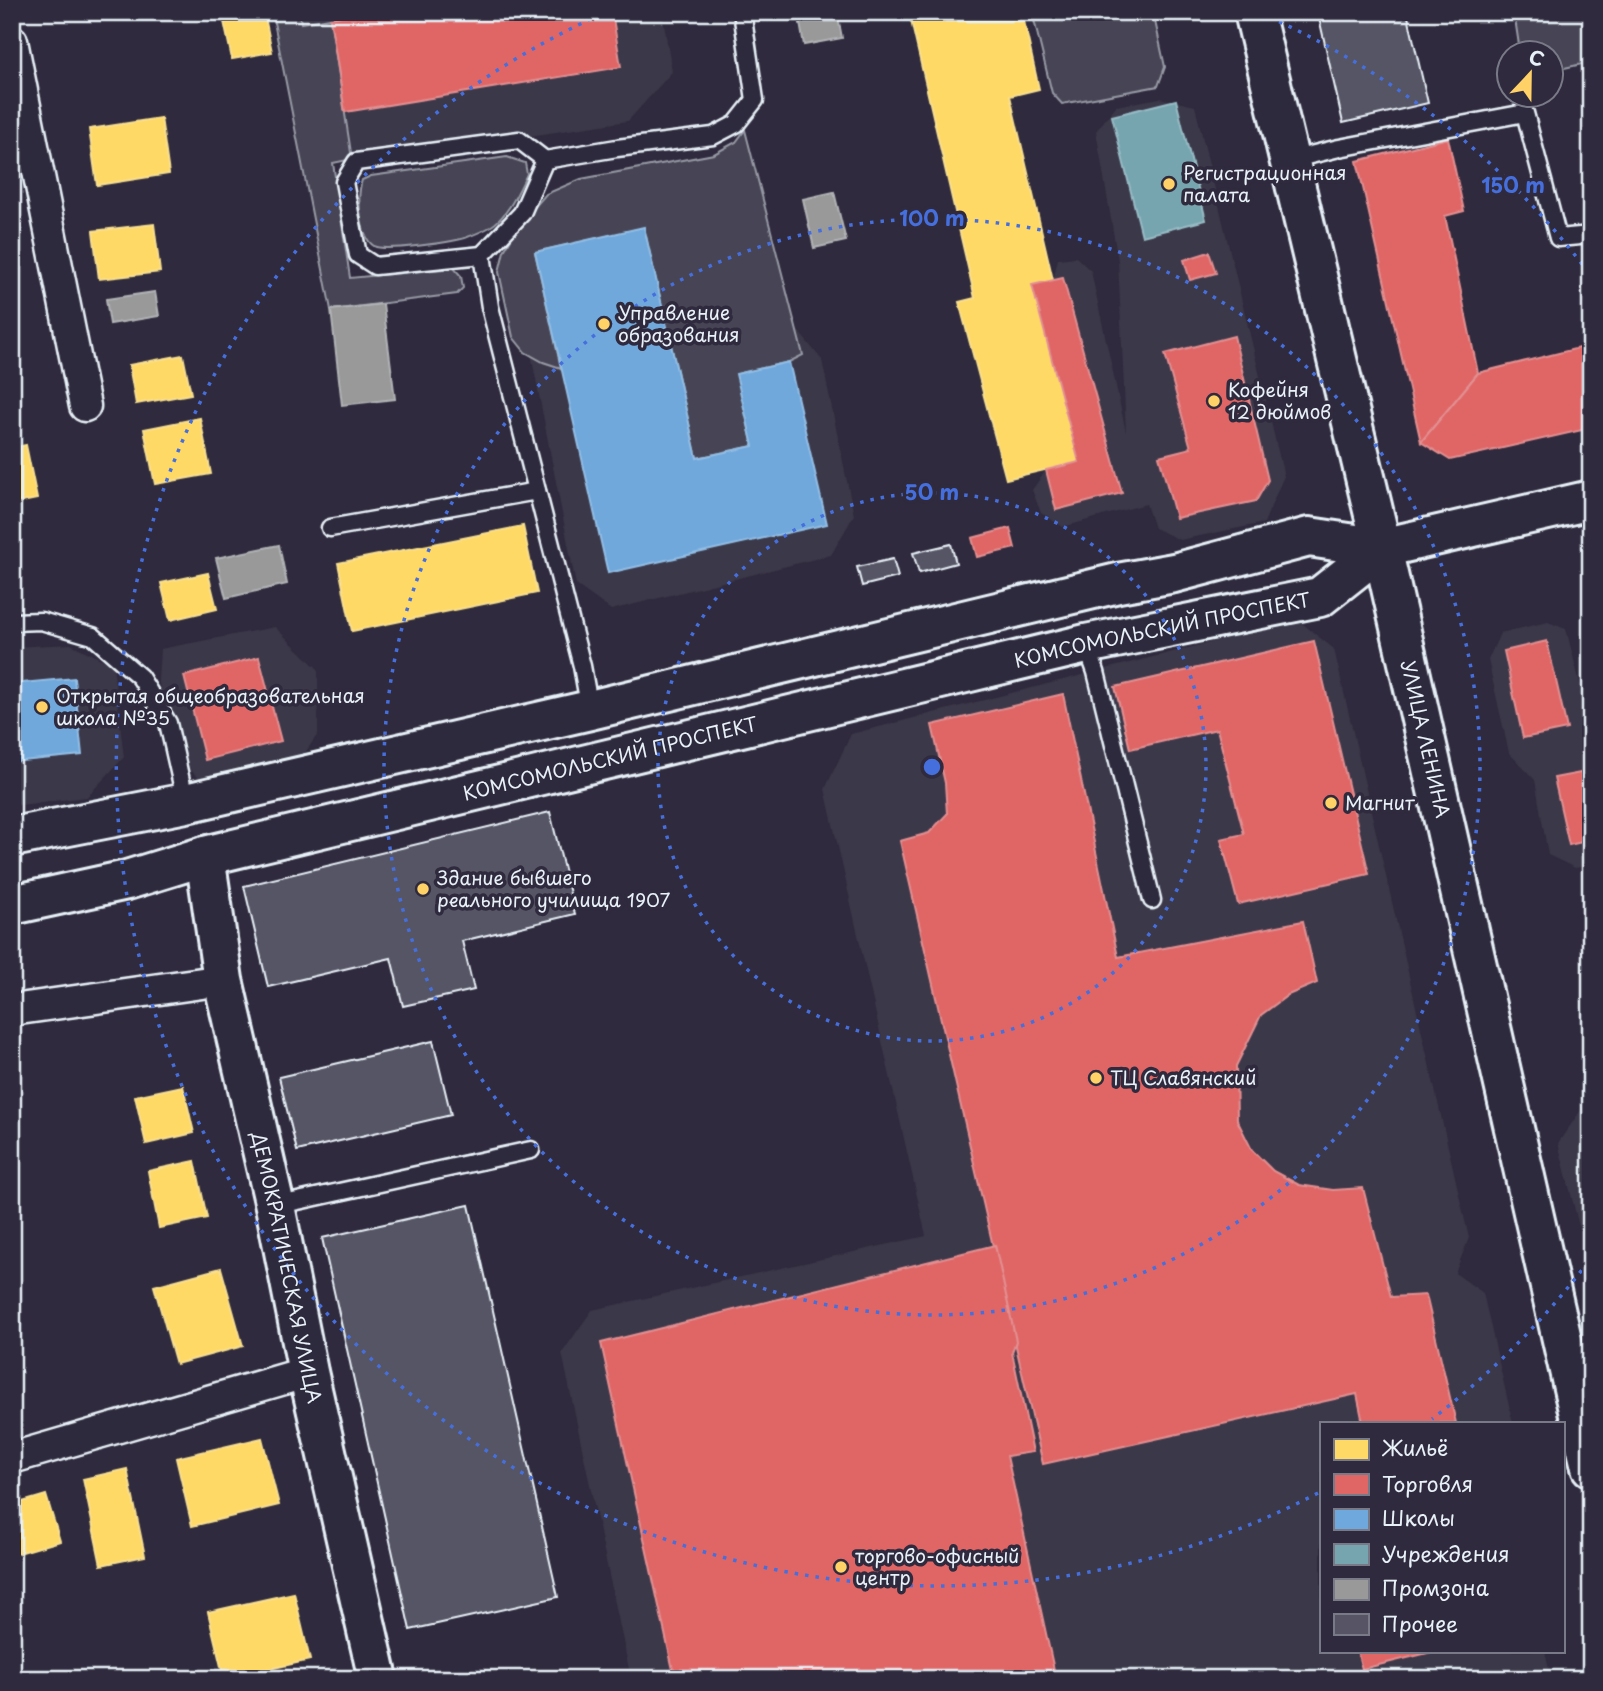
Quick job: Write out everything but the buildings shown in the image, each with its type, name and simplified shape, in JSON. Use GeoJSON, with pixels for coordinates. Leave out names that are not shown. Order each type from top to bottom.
{"type":"FeatureCollection","features":[{"type":"Feature","properties":{"kind":"main road","name":"УЛИЦА ЛЕНИНА"},"geometry":{"type":"LineString","coordinates":[[1261,14],[1290,160],[1382,548],[1591,1467]]}},
{"type":"Feature","properties":{"kind":"main road"},"geometry":{"type":"LineString","coordinates":[[12,837],[186,803],[590,710],[1118,583],[1174,573],[1309,537],[1382,548],[1588,505]]}},
{"type":"Feature","properties":{"kind":"main road","name":"КОМСОМОЛЬСКИЙ ПРОСПЕКТ"},"geometry":{"type":"LineString","coordinates":[[12,905],[127,880],[205,856],[1086,644],[1320,597],[1382,548]]}},
{"type":"Feature","properties":{"kind":"main road","name":"ДЕМОКРАТИЧЕСКАЯ УЛИЦА"},"geometry":{"type":"LineString","coordinates":[[205,856],[223,980],[378,1679]]}},
{"type":"Feature","properties":{"kind":"street"},"geometry":{"type":"LineString","coordinates":[[12,41],[85,407]]}},
{"type":"Feature","properties":{"kind":"street"},"geometry":{"type":"LineString","coordinates":[[12,1010],[223,980]]}},
{"type":"Feature","properties":{"kind":"street"},"geometry":{"type":"LineString","coordinates":[[12,1458],[308,1373]]}},
{"type":"Feature","properties":{"kind":"lane"},"geometry":{"type":"LineString","coordinates":[[545,160],[522,213],[482,255],[374,266],[358,255],[344,182],[356,162],[519,140],[545,160],[713,136],[736,124],[755,100],[742,12]]}},
{"type":"Feature","properties":{"kind":"lane"},"geometry":{"type":"LineString","coordinates":[[1290,160],[1339,148],[1525,113],[1558,238],[1591,235]]}},
{"type":"Feature","properties":{"kind":"lane"},"geometry":{"type":"LineString","coordinates":[[482,255],[490,307],[582,666],[590,710]]}},
{"type":"Feature","properties":{"kind":"lane"},"geometry":{"type":"LineString","coordinates":[[330,528],[537,491]]}},
{"type":"Feature","properties":{"kind":"lane"},"geometry":{"type":"LineString","coordinates":[[12,622],[41,621],[93,636],[140,677],[168,723],[186,803]]}},
{"type":"Feature","properties":{"kind":"lane"},"geometry":{"type":"LineString","coordinates":[[1086,644],[1096,672],[1152,900]]}},
{"type":"Feature","properties":{"kind":"lane"},"geometry":{"type":"LineString","coordinates":[[275,1206],[531,1150]]}},
{"type":"Feature","properties":{"kind":"shaded area"},"geometry":{"type":"Polygon","coordinates":[[[272,12],[299,12],[301,23],[330,18],[352,159],[333,163],[350,278],[454,268],[461,276],[463,288],[457,294],[331,310],[272,12]]]}},
{"type":"Feature","properties":{"kind":"shaded area"},"geometry":{"type":"Polygon","coordinates":[[[274,12],[662,12],[672,72],[628,121],[359,162],[296,133],[274,12]]]}},
{"type":"Feature","properties":{"kind":"shaded area"},"geometry":{"type":"Polygon","coordinates":[[[1032,12],[1153,12],[1165,67],[1158,86],[1062,104],[1052,93],[1032,12]]]}},
{"type":"Feature","properties":{"kind":"shaded area"},"geometry":{"type":"Polygon","coordinates":[[[1514,12],[1591,12],[1591,62],[1564,68],[1564,38],[1518,38],[1514,12]]]}},
{"type":"Feature","properties":{"kind":"shaded area"},"geometry":{"type":"Polygon","coordinates":[[[1160,98],[1195,106],[1284,476],[1264,523],[1180,540],[1154,528],[1146,504],[1063,527],[1041,513],[1032,490],[1046,470],[1079,461],[1032,285],[1053,280],[1058,259],[1076,257],[1091,271],[1126,432],[1118,261],[1096,131],[1116,106],[1160,98]]]}},
{"type":"Feature","properties":{"kind":"shaded area"},"geometry":{"type":"Polygon","coordinates":[[[745,130],[803,355],[789,362],[737,374],[753,446],[697,458],[644,228],[535,252],[561,368],[525,352],[513,337],[499,272],[504,251],[519,225],[546,194],[581,179],[714,154],[736,142],[745,130]]]}},
{"type":"Feature","properties":{"kind":"shaded area"},"geometry":{"type":"Polygon","coordinates":[[[507,157],[525,163],[527,174],[507,210],[490,227],[465,238],[418,246],[380,248],[369,241],[360,216],[362,180],[371,176],[507,157]]]}},
{"type":"Feature","properties":{"kind":"shaded area"},"geometry":{"type":"Polygon","coordinates":[[[645,185],[795,327],[822,360],[854,515],[831,555],[611,610],[576,585],[508,236],[533,209],[645,185]]]}},
{"type":"Feature","properties":{"kind":"shaded area"},"geometry":{"type":"Polygon","coordinates":[[[1298,620],[1334,649],[1469,1238],[1455,1273],[1483,1293],[1513,1422],[1320,1422],[1320,1652],[1545,1652],[1551,1679],[631,1679],[562,1353],[592,1310],[926,1236],[825,789],[851,734],[1298,620]]]}},
{"type":"Feature","properties":{"kind":"shaded area"},"geometry":{"type":"Polygon","coordinates":[[[1548,622],[1566,629],[1591,726],[1591,865],[1575,868],[1548,855],[1535,780],[1509,753],[1488,660],[1500,633],[1548,622]]]}},
{"type":"Feature","properties":{"kind":"shaded area"},"geometry":{"type":"Polygon","coordinates":[[[275,627],[318,669],[318,734],[296,766],[203,781],[179,761],[158,680],[160,649],[275,627]]]}},
{"type":"Feature","properties":{"kind":"shaded area"},"geometry":{"type":"Polygon","coordinates":[[[71,644],[113,665],[124,757],[87,797],[12,806],[12,647],[71,644]]]}},
{"type":"Feature","properties":{"kind":"shaded area"},"geometry":{"type":"Polygon","coordinates":[[[1591,1105],[1591,1274],[1558,1143],[1583,1107],[1591,1105]]]}},
{"type":"Feature","properties":{"kind":"place","name":"Регистрационная палата"},"geometry":{"type":"Point","coordinates":[1169,184]}},
{"type":"Feature","properties":{"kind":"place","name":"Управление образования"},"geometry":{"type":"Point","coordinates":[604,324]}},
{"type":"Feature","properties":{"kind":"place","name":"Кофейня 12 дюймов"},"geometry":{"type":"Point","coordinates":[1214,401]}},
{"type":"Feature","properties":{"kind":"place","name":"Открытая общеобразовательная школа №35"},"geometry":{"type":"Point","coordinates":[42,707]}},
{"type":"Feature","properties":{"kind":"place","name":"Магнит"},"geometry":{"type":"Point","coordinates":[1331,803]}},
{"type":"Feature","properties":{"kind":"place","name":"Здание бывшего реального училища 1907"},"geometry":{"type":"Point","coordinates":[423,889]}},
{"type":"Feature","properties":{"kind":"place","name":"ТЦ Славянский"},"geometry":{"type":"Point","coordinates":[1096,1078]}},
{"type":"Feature","properties":{"kind":"place","name":"торгово-офисный центр"},"geometry":{"type":"Point","coordinates":[841,1567]}}]}
